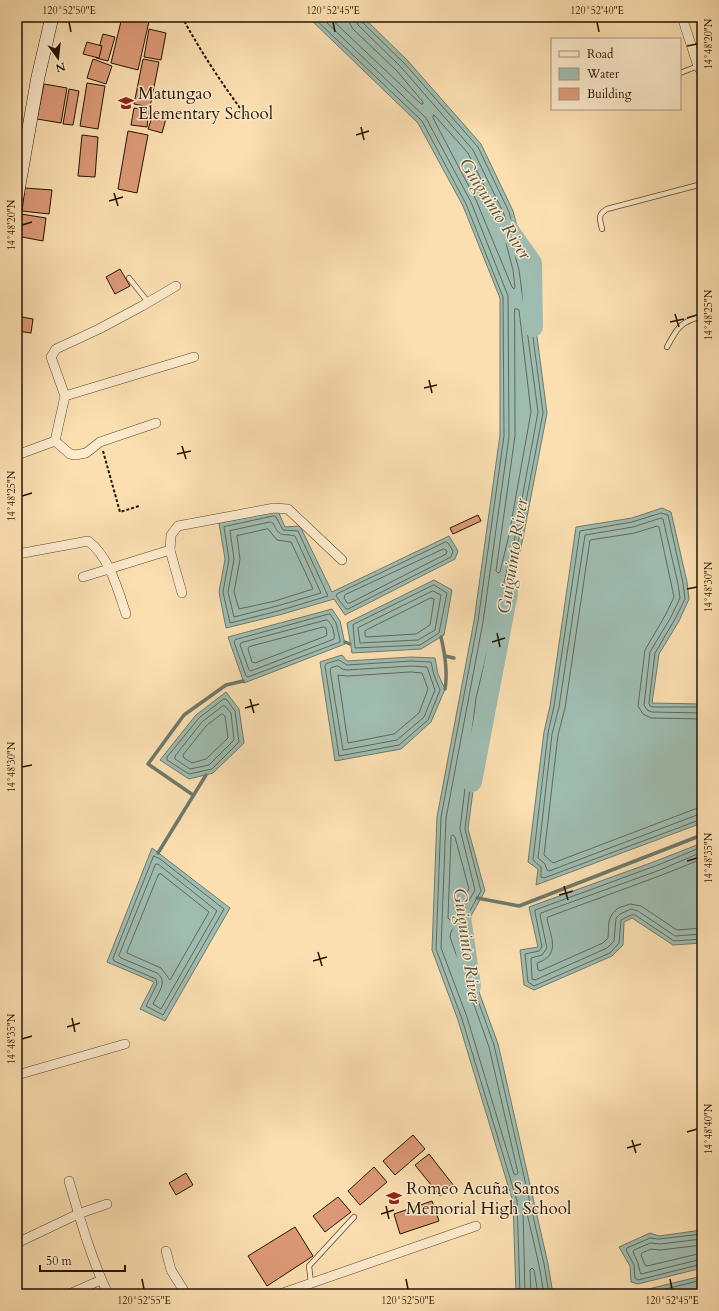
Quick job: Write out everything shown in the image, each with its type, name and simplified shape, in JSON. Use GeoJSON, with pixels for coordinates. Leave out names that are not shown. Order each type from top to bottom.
{"type":"FeatureCollection","features":[{"type":"Feature","properties":{"kind":"main road"},"geometry":{"type":"LineString","coordinates":[[17,196],[38,77],[52,17]]}},
{"type":"Feature","properties":{"kind":"street"},"geometry":{"type":"LineString","coordinates":[[682,17],[700,69]]}},
{"type":"Feature","properties":{"kind":"street"},"geometry":{"type":"LineString","coordinates":[[55,442],[65,396],[51,357],[56,349],[99,329],[176,286]]}},
{"type":"Feature","properties":{"kind":"street"},"geometry":{"type":"LineString","coordinates":[[65,396],[194,357]]}},
{"type":"Feature","properties":{"kind":"street"},"geometry":{"type":"LineString","coordinates":[[55,442],[70,454],[75,455],[86,453],[100,442],[156,423]]}},
{"type":"Feature","properties":{"kind":"street"},"geometry":{"type":"LineString","coordinates":[[17,455],[55,442]]}},
{"type":"Feature","properties":{"kind":"street"},"geometry":{"type":"LineString","coordinates":[[182,593],[170,550],[171,535],[178,526],[274,508],[288,509],[342,560]]}},
{"type":"Feature","properties":{"kind":"street"},"geometry":{"type":"LineString","coordinates":[[17,544],[18,554],[88,541],[94,545],[110,568],[126,614]]}},
{"type":"Feature","properties":{"kind":"street"},"geometry":{"type":"LineString","coordinates":[[83,577],[170,550]]}},
{"type":"Feature","properties":{"kind":"street"},"geometry":{"type":"LineString","coordinates":[[17,1075],[125,1044]]}},
{"type":"Feature","properties":{"kind":"street"},"geometry":{"type":"LineString","coordinates":[[69,1181],[78,1214],[101,1280],[108,1294]]}},
{"type":"Feature","properties":{"kind":"street"},"geometry":{"type":"LineString","coordinates":[[17,1243],[78,1214],[107,1204]]}},
{"type":"Feature","properties":{"kind":"street"},"geometry":{"type":"LineString","coordinates":[[280,1294],[476,1226]]}},
{"type":"Feature","properties":{"kind":"street"},"geometry":{"type":"LineString","coordinates":[[166,1251],[171,1270],[186,1294]]}},
{"type":"Feature","properties":{"kind":"street"},"geometry":{"type":"LineString","coordinates":[[70,1294],[101,1280]]}},
{"type":"Feature","properties":{"kind":"lane"},"geometry":{"type":"LineString","coordinates":[[681,73],[700,69]]}},
{"type":"Feature","properties":{"kind":"lane"},"geometry":{"type":"LineString","coordinates":[[602,229],[600,218],[602,212],[607,209],[702,184]]}},
{"type":"Feature","properties":{"kind":"lane"},"geometry":{"type":"LineString","coordinates":[[129,278],[148,302]]}},
{"type":"Feature","properties":{"kind":"lane"},"geometry":{"type":"LineString","coordinates":[[667,347],[675,332],[682,324],[686,321],[702,316]]}},
{"type":"Feature","properties":{"kind":"lane"},"geometry":{"type":"LineString","coordinates":[[311,1283],[309,1266],[354,1217]]}},
{"type":"Feature","properties":{"kind":"path"},"geometry":{"type":"LineString","coordinates":[[182,17],[197,46],[246,116]]}},
{"type":"Feature","properties":{"kind":"path"},"geometry":{"type":"LineString","coordinates":[[100,442],[120,512],[139,506]]}},
{"type":"Feature","properties":{"kind":"water"},"geometry":{"type":"Polygon","coordinates":[[[308,17],[363,17],[408,61],[481,144],[513,211],[528,268],[547,413],[523,538],[485,699],[468,829],[485,891],[459,937],[498,1044],[548,1264],[553,1294],[516,1294],[513,1202],[458,1020],[432,950],[437,817],[474,621],[500,435],[500,298],[463,206],[418,123],[308,17]]]}},
{"type":"Feature","properties":{"kind":"water"},"geometry":{"type":"Polygon","coordinates":[[[662,508],[671,512],[687,582],[689,599],[679,621],[659,654],[652,703],[702,704],[702,823],[536,885],[538,869],[528,862],[544,732],[550,706],[576,527],[632,518],[662,508]]]}},
{"type":"Feature","properties":{"kind":"water"},"geometry":{"type":"Polygon","coordinates":[[[278,511],[285,527],[300,526],[332,592],[449,536],[458,551],[455,559],[345,615],[334,599],[226,628],[219,592],[225,559],[219,523],[278,511]]]}},
{"type":"Feature","properties":{"kind":"water"},"geometry":{"type":"Polygon","coordinates":[[[434,580],[452,590],[444,635],[421,649],[352,653],[347,623],[434,580]]]}},
{"type":"Feature","properties":{"kind":"water"},"geometry":{"type":"Polygon","coordinates":[[[332,609],[340,621],[345,644],[244,683],[228,637],[332,609]]]}},
{"type":"Feature","properties":{"kind":"water"},"geometry":{"type":"Polygon","coordinates":[[[342,655],[347,661],[411,657],[435,658],[438,674],[445,689],[431,722],[401,749],[335,761],[320,662],[342,655]]]}},
{"type":"Feature","properties":{"kind":"water"},"geometry":{"type":"Polygon","coordinates":[[[226,692],[239,709],[244,743],[213,773],[189,779],[160,760],[196,715],[226,692]]]}},
{"type":"Feature","properties":{"kind":"water"},"geometry":{"type":"Polygon","coordinates":[[[702,843],[702,943],[673,945],[632,918],[624,922],[623,945],[612,956],[534,990],[524,985],[520,950],[538,947],[529,907],[702,843]]]}},
{"type":"Feature","properties":{"kind":"water"},"geometry":{"type":"Polygon","coordinates":[[[152,848],[230,908],[165,1021],[140,1009],[154,982],[107,962],[152,848]]]}},
{"type":"Feature","properties":{"kind":"water"},"geometry":{"type":"Polygon","coordinates":[[[702,1230],[702,1268],[638,1284],[631,1282],[630,1266],[619,1247],[650,1233],[659,1236],[702,1230]]]}},
{"type":"Feature","properties":{"kind":"water"},"geometry":{"type":"Polygon","coordinates":[[[702,1276],[702,1294],[639,1294],[640,1291],[702,1276]]]}},
{"type":"Feature","properties":{"kind":"building"},"geometry":{"type":"Polygon","coordinates":[[[122,17],[150,17],[138,70],[111,63],[122,17]]]}},
{"type":"Feature","properties":{"kind":"building"},"geometry":{"type":"Polygon","coordinates":[[[149,29],[166,33],[161,60],[144,57],[149,29]]]}},
{"type":"Feature","properties":{"kind":"building"},"geometry":{"type":"Polygon","coordinates":[[[103,34],[115,37],[108,61],[96,58],[103,34]]]}},
{"type":"Feature","properties":{"kind":"building"},"geometry":{"type":"Polygon","coordinates":[[[87,42],[102,46],[99,58],[83,54],[87,42]]]}},
{"type":"Feature","properties":{"kind":"building"},"geometry":{"type":"Polygon","coordinates":[[[93,59],[112,66],[106,84],[87,78],[93,59]]]}},
{"type":"Feature","properties":{"kind":"building"},"geometry":{"type":"Polygon","coordinates":[[[143,59],[159,62],[150,107],[134,104],[143,59]]]}},
{"type":"Feature","properties":{"kind":"building"},"geometry":{"type":"Polygon","coordinates":[[[87,83],[105,86],[98,129],[80,126],[87,83]]]}},
{"type":"Feature","properties":{"kind":"building"},"geometry":{"type":"Polygon","coordinates":[[[44,84],[67,88],[61,123],[37,119],[44,84]]]}},
{"type":"Feature","properties":{"kind":"building"},"geometry":{"type":"Polygon","coordinates":[[[69,89],[79,91],[73,125],[63,124],[69,89]]]}},
{"type":"Feature","properties":{"kind":"building"},"geometry":{"type":"Polygon","coordinates":[[[134,108],[149,110],[147,127],[131,125],[134,108]]]}},
{"type":"Feature","properties":{"kind":"building"},"geometry":{"type":"Polygon","coordinates":[[[154,111],[167,115],[162,133],[148,129],[154,111]]]}},
{"type":"Feature","properties":{"kind":"building"},"geometry":{"type":"Polygon","coordinates":[[[128,131],[148,135],[137,193],[118,189],[128,131]]]}},
{"type":"Feature","properties":{"kind":"building"},"geometry":{"type":"Polygon","coordinates":[[[82,135],[98,137],[95,177],[78,176],[82,135]]]}},
{"type":"Feature","properties":{"kind":"building"},"geometry":{"type":"Polygon","coordinates":[[[25,188],[52,190],[49,214],[22,211],[25,188]]]}},
{"type":"Feature","properties":{"kind":"building"},"geometry":{"type":"Polygon","coordinates":[[[21,214],[46,218],[43,241],[17,236],[21,214]]]}},
{"type":"Feature","properties":{"kind":"building"},"geometry":{"type":"Polygon","coordinates":[[[120,269],[130,286],[115,294],[106,277],[120,269]]]}},
{"type":"Feature","properties":{"kind":"building"},"geometry":{"type":"Polygon","coordinates":[[[17,316],[33,319],[31,333],[17,331],[17,316]]]}},
{"type":"Feature","properties":{"kind":"building"},"geometry":{"type":"Polygon","coordinates":[[[478,515],[481,521],[453,534],[450,528],[478,515]]]}},
{"type":"Feature","properties":{"kind":"building"},"geometry":{"type":"Polygon","coordinates":[[[413,1135],[425,1149],[395,1175],[383,1161],[413,1135]]]}},
{"type":"Feature","properties":{"kind":"building"},"geometry":{"type":"Polygon","coordinates":[[[429,1154],[454,1186],[440,1196],[415,1165],[429,1154]]]}},
{"type":"Feature","properties":{"kind":"building"},"geometry":{"type":"Polygon","coordinates":[[[374,1167],[387,1182],[360,1205],[348,1191],[374,1167]]]}},
{"type":"Feature","properties":{"kind":"building"},"geometry":{"type":"Polygon","coordinates":[[[186,1173],[193,1185],[176,1195],[169,1183],[186,1173]]]}},
{"type":"Feature","properties":{"kind":"building"},"geometry":{"type":"Polygon","coordinates":[[[338,1197],[351,1212],[325,1232],[313,1216],[338,1197]]]}},
{"type":"Feature","properties":{"kind":"building"},"geometry":{"type":"Polygon","coordinates":[[[432,1201],[439,1221],[400,1234],[394,1214],[432,1201]]]}},
{"type":"Feature","properties":{"kind":"building"},"geometry":{"type":"Polygon","coordinates":[[[295,1227],[313,1256],[267,1286],[248,1256],[295,1227]]]}},
{"type":"Feature","properties":{"kind":"waterway","name":"Guiguinto River"},"geometry":{"type":"LineString","coordinates":[[508,229],[532,263],[533,327]]}},
{"type":"Feature","properties":{"kind":"waterway","name":"Guiguinto River"},"geometry":{"type":"LineString","coordinates":[[472,782],[508,593]]}},
{"type":"Feature","properties":{"kind":"waterway"},"geometry":{"type":"LineString","coordinates":[[441,637],[446,663],[445,689]]}},
{"type":"Feature","properties":{"kind":"waterway"},"geometry":{"type":"LineString","coordinates":[[345,642],[350,644]]}},
{"type":"Feature","properties":{"kind":"waterway"},"geometry":{"type":"LineString","coordinates":[[445,656],[454,658]]}},
{"type":"Feature","properties":{"kind":"waterway"},"geometry":{"type":"LineString","coordinates":[[193,795],[148,764],[184,715],[226,685],[243,681]]}},
{"type":"Feature","properties":{"kind":"waterway"},"geometry":{"type":"LineString","coordinates":[[158,853],[206,775]]}},
{"type":"Feature","properties":{"kind":"waterway"},"geometry":{"type":"LineString","coordinates":[[477,898],[519,906],[702,835]]}},
{"type":"Feature","properties":{"kind":"waterway","name":"Guiguinto River"},"geometry":{"type":"LineString","coordinates":[[459,903],[471,986]]}},
{"type":"Feature","properties":{"kind":"place","name":"Matungao Elementary School"},"geometry":{"type":"Point","coordinates":[126,103]}},
{"type":"Feature","properties":{"kind":"place","name":"Romeo Acuña Santos Memorial High School"},"geometry":{"type":"Point","coordinates":[394,1198]}}]}
